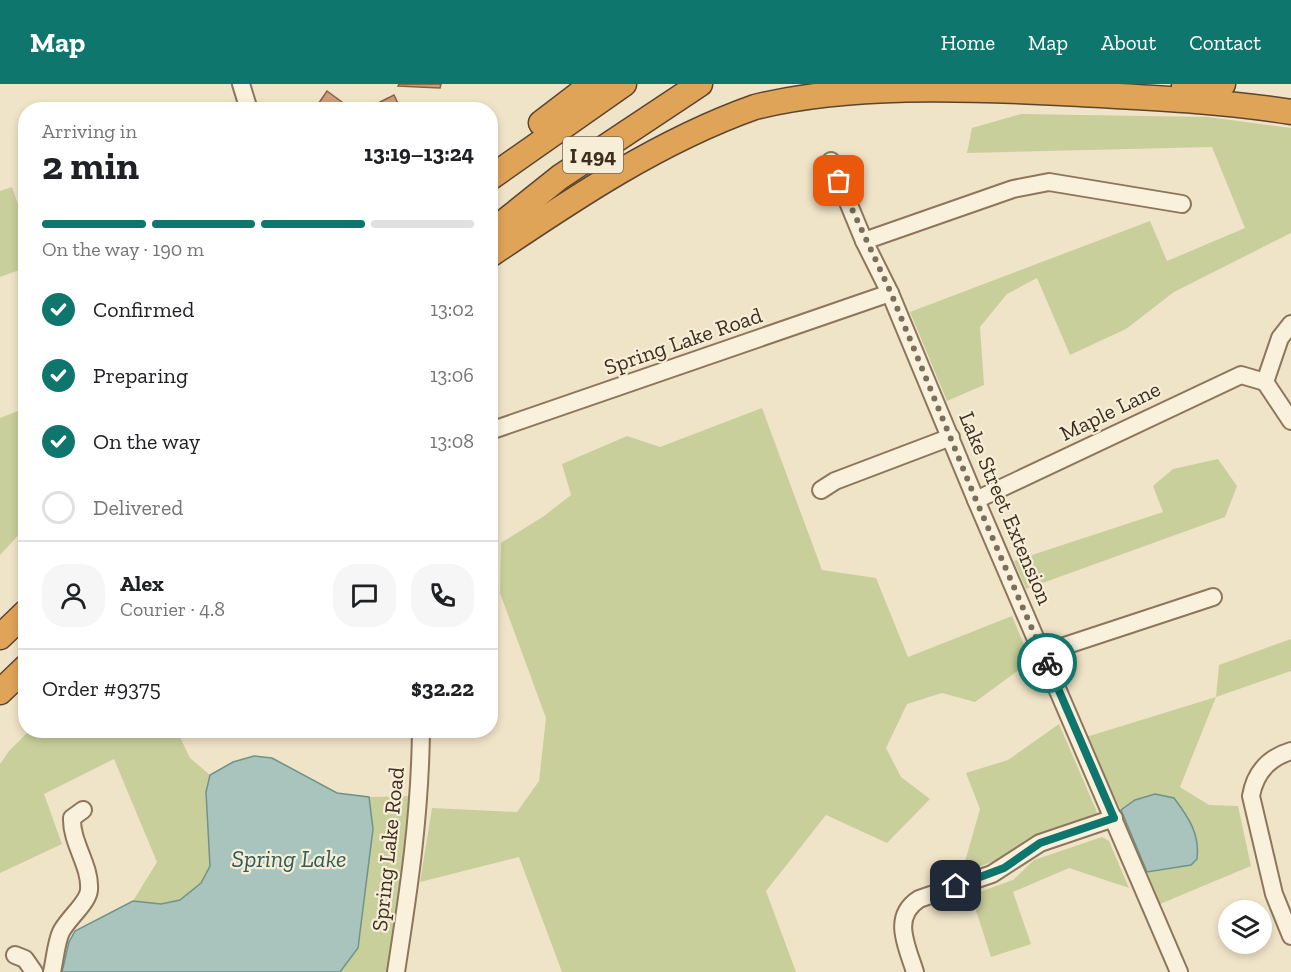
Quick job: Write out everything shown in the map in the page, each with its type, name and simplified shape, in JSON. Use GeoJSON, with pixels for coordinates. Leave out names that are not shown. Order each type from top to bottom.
{"type":"FeatureCollection","features":[{"type":"Feature","properties":{"kind":"highway"},"geometry":{"type":"LineString","coordinates":[[498,159],[591,84]]}},
{"type":"Feature","properties":{"kind":"highway","name":"I 494"},"geometry":{"type":"LineString","coordinates":[[498,172],[624,84]]}},
{"type":"Feature","properties":{"kind":"highway","name":"I 494"},"geometry":{"type":"LineString","coordinates":[[498,227],[560,177],[700,84]]}},
{"type":"Feature","properties":{"kind":"highway"},"geometry":{"type":"LineString","coordinates":[[1173,84],[1207,88],[1223,84]]}},
{"type":"Feature","properties":{"kind":"highway"},"geometry":{"type":"LineString","coordinates":[[498,250],[551,214],[688,134],[756,107],[793,97],[863,89],[951,87],[1148,98],[1291,112]]}},
{"type":"Feature","properties":{"kind":"highway"},"geometry":{"type":"LineString","coordinates":[[0,637],[18,620]]}},
{"type":"Feature","properties":{"kind":"highway"},"geometry":{"type":"LineString","coordinates":[[0,692],[18,675]]}},
{"type":"Feature","properties":{"kind":"street"},"geometry":{"type":"LineString","coordinates":[[241,84],[247,102]]}},
{"type":"Feature","properties":{"kind":"street","name":"Lake Street Extension"},"geometry":{"type":"LineString","coordinates":[[831,161],[864,241],[891,293],[976,500],[1179,972]]}},
{"type":"Feature","properties":{"kind":"street"},"geometry":{"type":"LineString","coordinates":[[864,241],[1013,189],[1049,182],[1182,204]]}},
{"type":"Feature","properties":{"kind":"street","name":"Spring Lake Road"},"geometry":{"type":"LineString","coordinates":[[498,428],[891,293]]}},
{"type":"Feature","properties":{"kind":"street"},"geometry":{"type":"LineString","coordinates":[[1291,324],[1280,338],[1265,382],[1291,421]]}},
{"type":"Feature","properties":{"kind":"street","name":"Maple Lane"},"geometry":{"type":"LineString","coordinates":[[976,500],[1228,379],[1241,375],[1265,382]]}},
{"type":"Feature","properties":{"kind":"street"},"geometry":{"type":"LineString","coordinates":[[821,490],[835,481],[951,437]]}},
{"type":"Feature","properties":{"kind":"street"},"geometry":{"type":"LineString","coordinates":[[1043,653],[1213,597]]}},
{"type":"Feature","properties":{"kind":"street","name":"Spring Lake Road"},"geometry":{"type":"LineString","coordinates":[[396,972],[415,852],[420,804],[421,738]]}},
{"type":"Feature","properties":{"kind":"street"},"geometry":{"type":"LineString","coordinates":[[1291,751],[1269,761],[1258,776],[1251,796],[1274,894],[1291,936]]}},
{"type":"Feature","properties":{"kind":"street"},"geometry":{"type":"LineString","coordinates":[[52,972],[60,934],[71,914],[85,902],[89,890],[86,873],[72,832],[72,818],[83,810]]}},
{"type":"Feature","properties":{"kind":"street"},"geometry":{"type":"LineString","coordinates":[[915,972],[902,930],[904,912],[911,904],[919,898],[992,874],[1040,843],[1114,818]]}},
{"type":"Feature","properties":{"kind":"street"},"geometry":{"type":"LineString","coordinates":[[15,955],[25,958],[34,972]]}},
{"type":"Feature","properties":{"kind":"green space"},"geometry":{"type":"Polygon","coordinates":[[[1021,114],[1208,117],[1291,128],[1291,233],[1174,292],[1126,329],[1070,355],[1037,278],[1007,294],[980,327],[984,385],[947,401],[910,312],[1150,221],[1167,261],[1245,228],[1212,147],[967,153],[972,128],[1021,114]]]}},
{"type":"Feature","properties":{"kind":"green space"},"geometry":{"type":"Polygon","coordinates":[[[12,187],[18,205],[18,271],[0,277],[0,191],[12,187]]]}},
{"type":"Feature","properties":{"kind":"green space"},"geometry":{"type":"Polygon","coordinates":[[[762,408],[822,570],[876,578],[908,657],[1012,616],[1031,661],[975,702],[942,693],[907,704],[886,748],[901,777],[930,799],[887,843],[826,815],[766,891],[796,972],[562,972],[519,857],[420,882],[432,808],[517,812],[539,781],[546,718],[500,593],[501,543],[544,516],[571,495],[562,464],[627,436],[660,447],[762,408]]]}},
{"type":"Feature","properties":{"kind":"green space"},"geometry":{"type":"Polygon","coordinates":[[[18,411],[18,536],[0,555],[0,418],[18,411]]]}},
{"type":"Feature","properties":{"kind":"green space"},"geometry":{"type":"Polygon","coordinates":[[[1218,459],[1237,486],[1225,517],[1026,589],[1014,561],[1163,512],[1153,486],[1173,469],[1218,459]]]}},
{"type":"Feature","properties":{"kind":"green space"},"geometry":{"type":"Polygon","coordinates":[[[1291,639],[1291,671],[1216,697],[1219,665],[1291,639]]]}},
{"type":"Feature","properties":{"kind":"green space"},"geometry":{"type":"Polygon","coordinates":[[[1216,697],[1180,787],[1209,805],[1238,806],[1251,866],[1160,904],[1147,872],[1191,865],[1174,798],[1160,796],[1147,798],[1134,802],[1121,810],[1086,737],[1216,697]]]}},
{"type":"Feature","properties":{"kind":"green space"},"geometry":{"type":"Polygon","coordinates":[[[1059,724],[1097,812],[1093,818],[1029,838],[995,861],[962,872],[980,809],[966,773],[1008,760],[1059,724]]]}},
{"type":"Feature","properties":{"kind":"green space"},"geometry":{"type":"Polygon","coordinates":[[[22,738],[180,738],[190,758],[210,775],[206,792],[210,866],[201,883],[180,900],[161,904],[133,901],[157,862],[114,759],[44,794],[62,844],[0,873],[0,764],[22,738]]]}},
{"type":"Feature","properties":{"kind":"green space"},"geometry":{"type":"Polygon","coordinates":[[[411,796],[388,972],[340,972],[358,948],[373,829],[369,797],[411,796]]]}},
{"type":"Feature","properties":{"kind":"green space"},"geometry":{"type":"Polygon","coordinates":[[[1102,837],[1109,841],[1129,888],[1069,868],[1013,892],[1031,944],[991,957],[971,895],[1013,880],[1034,860],[1102,837]]]}},
{"type":"Feature","properties":{"kind":"water","name":"Spring Lake"},"geometry":{"type":"Polygon","coordinates":[[[254,756],[272,758],[337,793],[369,797],[373,829],[358,948],[340,972],[62,972],[69,942],[75,931],[133,901],[161,904],[180,900],[201,883],[210,866],[206,792],[210,775],[233,762],[254,756]]]}},
{"type":"Feature","properties":{"kind":"water"},"geometry":{"type":"Polygon","coordinates":[[[1155,794],[1174,798],[1189,819],[1197,842],[1197,859],[1191,865],[1147,872],[1121,810],[1135,800],[1155,794]]]}},
{"type":"Feature","properties":{"kind":"building"},"geometry":{"type":"Polygon","coordinates":[[[399,84],[441,84],[440,88],[398,86],[399,84]]]}},
{"type":"Feature","properties":{"kind":"building"},"geometry":{"type":"Polygon","coordinates":[[[327,91],[342,102],[319,102],[327,91]]]}},
{"type":"Feature","properties":{"kind":"building"},"geometry":{"type":"Polygon","coordinates":[[[394,95],[397,102],[380,102],[394,95]]]}},
{"type":"Feature","properties":{"kind":"way so far"},"geometry":{"type":"LineString","coordinates":[[839,181],[864,241],[891,293],[976,500],[1047,663]]}},
{"type":"Feature","properties":{"kind":"route"},"geometry":{"type":"LineString","coordinates":[[956,886],[1004,868],[1026,850],[1040,843],[1114,818],[1047,663]]}}]}
